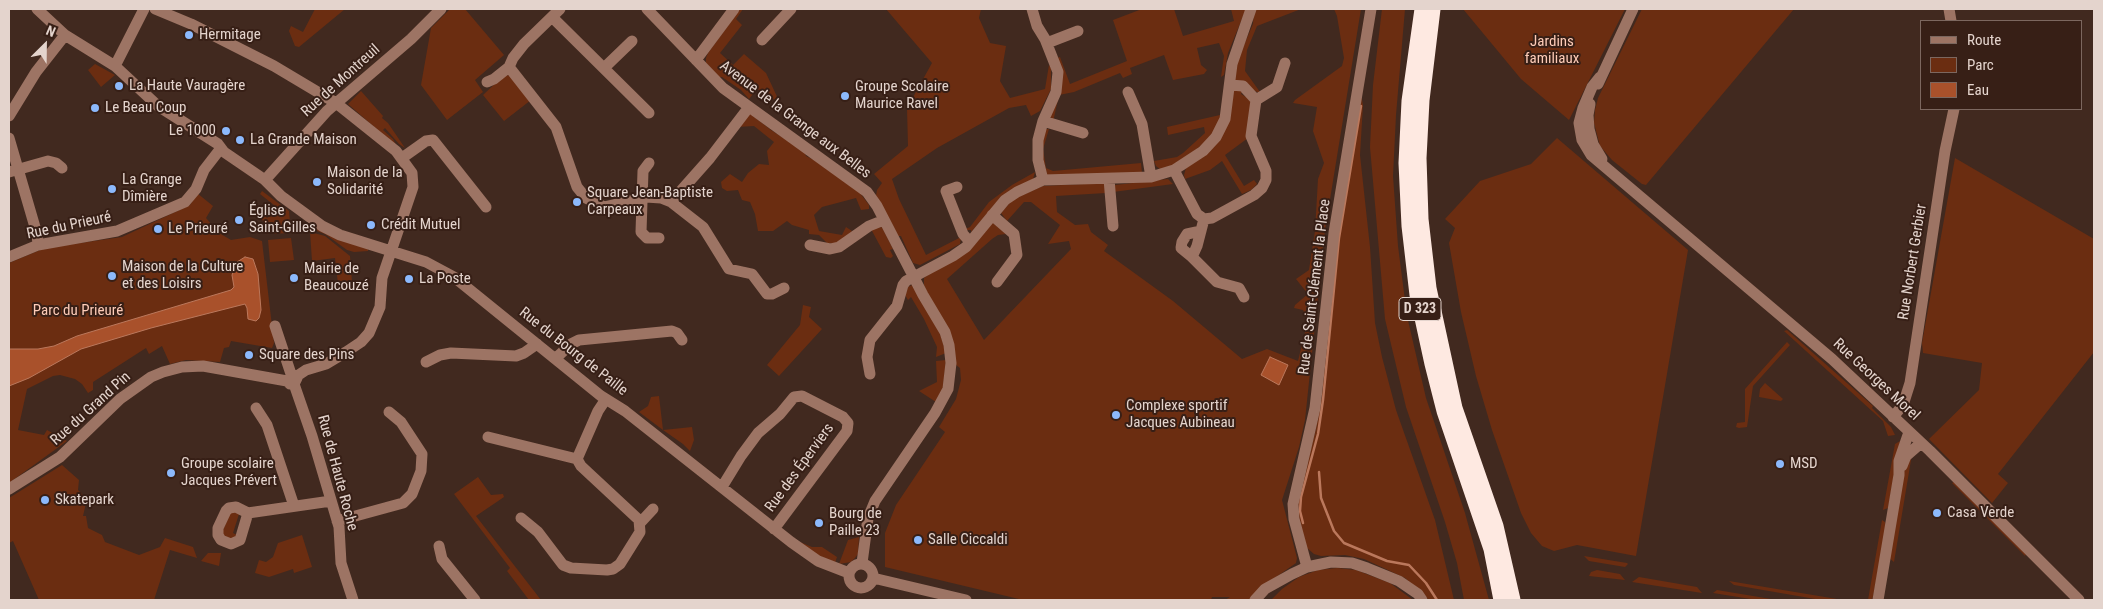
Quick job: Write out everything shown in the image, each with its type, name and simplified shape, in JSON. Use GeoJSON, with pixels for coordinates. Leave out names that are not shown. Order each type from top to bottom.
{"type":"FeatureCollection","features":[{"type":"Feature","properties":{"kind":"highway","name":"D 323"},"geometry":{"type":"LineString","coordinates":[[1422,9],[1409,101],[1406,163],[1409,226],[1418,295],[1444,411],[1491,549],[1501,600]]}},
{"type":"Feature","properties":{"kind":"highway","name":"D 323"},"geometry":{"type":"LineString","coordinates":[[1433,9],[1422,100],[1419,158],[1421,219],[1429,288],[1442,358],[1455,408],[1496,526],[1513,600]]}},
{"type":"Feature","properties":{"kind":"street","name":"Rue du Bourg de Paille"},"geometry":{"type":"LineString","coordinates":[[37,9],[65,34],[115,66],[158,106],[265,180],[281,196],[322,226],[340,234],[426,262],[454,277],[606,399],[625,411],[774,529],[818,561],[849,573]]}},
{"type":"Feature","properties":{"kind":"street"},"geometry":{"type":"LineString","coordinates":[[115,66],[144,9]]}},
{"type":"Feature","properties":{"kind":"street"},"geometry":{"type":"LineString","coordinates":[[155,9],[191,24],[274,66],[336,103],[385,141],[402,158],[412,173],[414,182],[382,278],[380,306],[366,338],[326,364],[306,370],[292,379]]}},
{"type":"Feature","properties":{"kind":"street","name":"Rue de Montreuil"},"geometry":{"type":"LineString","coordinates":[[265,180],[336,103],[411,39],[441,9]]}},
{"type":"Feature","properties":{"kind":"street","name":"Avenue de la Grange aux Belles"},"geometry":{"type":"LineString","coordinates":[[647,9],[723,88],[861,187],[872,198],[948,338],[951,362],[950,382],[942,403],[875,501],[868,518],[862,563]]}},
{"type":"Feature","properties":{"kind":"street"},"geometry":{"type":"LineString","coordinates":[[696,60],[734,9]]}},
{"type":"Feature","properties":{"kind":"street"},"geometry":{"type":"LineString","coordinates":[[1032,9],[1037,26],[1047,43],[1058,72],[1058,83],[1043,121],[1038,150],[1038,160],[1043,180]]}},
{"type":"Feature","properties":{"kind":"street"},"geometry":{"type":"LineString","coordinates":[[870,374],[867,357],[870,340],[897,306],[903,285],[914,276],[953,256],[970,242],[1010,196],[1043,180],[1150,177],[1174,170],[1196,156],[1218,133],[1227,114],[1234,57],[1251,9]]}},
{"type":"Feature","properties":{"kind":"street","name":"Rue de Saint-Clément la Place"},"geometry":{"type":"LineString","coordinates":[[1307,566],[1294,519],[1293,504],[1315,408],[1333,242],[1371,9]]}},
{"type":"Feature","properties":{"kind":"street","name":"Rue Georges Morel"},"geometry":{"type":"LineString","coordinates":[[1633,9],[1600,77],[1589,107],[1584,129],[1601,158],[1640,195],[1832,359],[1921,443],[2079,600]]}},
{"type":"Feature","properties":{"kind":"street"},"geometry":{"type":"LineString","coordinates":[[762,40],[787,10]]}},
{"type":"Feature","properties":{"kind":"street"},"geometry":{"type":"LineString","coordinates":[[487,82],[510,67],[513,58],[524,44],[556,13],[604,68],[649,113]]}},
{"type":"Feature","properties":{"kind":"street"},"geometry":{"type":"LineString","coordinates":[[1047,43],[1078,32]]}},
{"type":"Feature","properties":{"kind":"street"},"geometry":{"type":"LineString","coordinates":[[10,109],[50,51],[65,34]]}},
{"type":"Feature","properties":{"kind":"street"},"geometry":{"type":"LineString","coordinates":[[604,68],[632,41]]}},
{"type":"Feature","properties":{"kind":"street"},"geometry":{"type":"LineString","coordinates":[[1256,100],[1277,87],[1285,63]]}},
{"type":"Feature","properties":{"kind":"street"},"geometry":{"type":"LineString","coordinates":[[510,67],[556,127],[581,194],[596,204],[604,206],[655,197],[671,202],[703,227],[729,269],[752,274],[767,294],[774,294],[784,288]]}},
{"type":"Feature","properties":{"kind":"street"},"geometry":{"type":"LineString","coordinates":[[1230,85],[1243,86],[1256,100]]}},
{"type":"Feature","properties":{"kind":"street"},"geometry":{"type":"LineString","coordinates":[[1128,92],[1142,124],[1150,177]]}},
{"type":"Feature","properties":{"kind":"street"},"geometry":{"type":"LineString","coordinates":[[1204,220],[1212,218],[1254,195],[1264,184],[1266,171],[1251,136],[1256,100]]}},
{"type":"Feature","properties":{"kind":"street"},"geometry":{"type":"LineString","coordinates":[[671,202],[704,165],[749,107]]}},
{"type":"Feature","properties":{"kind":"street","name":"Rue Norbert Gerbier"},"geometry":{"type":"LineString","coordinates":[[1893,417],[1903,405],[1910,383],[1945,151],[1954,110]]}},
{"type":"Feature","properties":{"kind":"street"},"geometry":{"type":"LineString","coordinates":[[1043,121],[1083,133]]}},
{"type":"Feature","properties":{"kind":"street"},"geometry":{"type":"LineString","coordinates":[[9,138],[13,171],[38,234],[38,245]]}},
{"type":"Feature","properties":{"kind":"street"},"geometry":{"type":"LineString","coordinates":[[402,158],[426,141],[433,140],[486,207]]}},
{"type":"Feature","properties":{"kind":"street","name":"Rue du Prieuré"},"geometry":{"type":"LineString","coordinates":[[9,257],[38,245],[92,236],[133,225],[185,202],[222,150]]}},
{"type":"Feature","properties":{"kind":"street"},"geometry":{"type":"LineString","coordinates":[[13,171],[48,161],[56,163],[62,168]]}},
{"type":"Feature","properties":{"kind":"street"},"geometry":{"type":"LineString","coordinates":[[649,163],[643,171],[641,234],[647,238],[659,238]]}},
{"type":"Feature","properties":{"kind":"street"},"geometry":{"type":"LineString","coordinates":[[1174,170],[1197,214],[1204,220]]}},
{"type":"Feature","properties":{"kind":"street"},"geometry":{"type":"LineString","coordinates":[[1109,179],[1113,226]]}},
{"type":"Feature","properties":{"kind":"street"},"geometry":{"type":"LineString","coordinates":[[956,186],[946,191],[963,234],[970,242]]}},
{"type":"Feature","properties":{"kind":"street"},"geometry":{"type":"LineString","coordinates":[[992,215],[1014,234],[1017,255],[997,282]]}},
{"type":"Feature","properties":{"kind":"street"},"geometry":{"type":"LineString","coordinates":[[810,246],[830,249],[839,247],[869,226],[884,220]]}},
{"type":"Feature","properties":{"kind":"street"},"geometry":{"type":"LineString","coordinates":[[1204,220],[1201,231],[1187,234],[1181,248],[1217,282],[1240,288],[1244,297]]}},
{"type":"Feature","properties":{"kind":"street","name":"Rue de Haute Roche"},"geometry":{"type":"LineString","coordinates":[[275,326],[337,521],[340,536],[341,563],[350,600]]}},
{"type":"Feature","properties":{"kind":"street"},"geometry":{"type":"LineString","coordinates":[[556,358],[571,344],[580,340],[672,331],[677,333],[682,340]]}},
{"type":"Feature","properties":{"kind":"street"},"geometry":{"type":"LineString","coordinates":[[426,362],[440,355],[451,353],[516,356],[537,344]]}},
{"type":"Feature","properties":{"kind":"street","name":"Rue du Grand Pin"},"geometry":{"type":"LineString","coordinates":[[9,489],[60,457],[120,399],[151,377],[163,372],[182,367],[204,366],[292,379]]}},
{"type":"Feature","properties":{"kind":"street","name":"Rue des Éperviers"},"geometry":{"type":"LineString","coordinates":[[722,487],[758,433],[780,414],[794,397],[802,396],[843,417],[848,423],[847,430],[774,529]]}},
{"type":"Feature","properties":{"kind":"street"},"geometry":{"type":"LineString","coordinates":[[577,459],[598,411],[606,399]]}},
{"type":"Feature","properties":{"kind":"street"},"geometry":{"type":"LineString","coordinates":[[256,408],[268,425],[294,506]]}},
{"type":"Feature","properties":{"kind":"street"},"geometry":{"type":"LineString","coordinates":[[337,521],[406,502],[427,464],[421,451],[401,422],[389,412]]}},
{"type":"Feature","properties":{"kind":"street"},"geometry":{"type":"LineString","coordinates":[[1878,600],[1899,475],[1901,452],[1909,432]]}},
{"type":"Feature","properties":{"kind":"street"},"geometry":{"type":"LineString","coordinates":[[488,436],[577,459],[581,466],[636,515],[640,523],[640,532],[620,564],[613,569],[571,568],[563,565],[538,532],[521,518]]}},
{"type":"Feature","properties":{"kind":"street"},"geometry":{"type":"LineString","coordinates":[[1899,475],[1906,456],[1921,443]]}},
{"type":"Feature","properties":{"kind":"street"},"geometry":{"type":"LineString","coordinates":[[248,513],[331,501]]}},
{"type":"Feature","properties":{"kind":"street"},"geometry":{"type":"LineString","coordinates":[[640,523],[653,509]]}},
{"type":"Feature","properties":{"kind":"street"},"geometry":{"type":"LineString","coordinates":[[439,546],[442,559],[475,600]]}},
{"type":"Feature","properties":{"kind":"street"},"geometry":{"type":"LineString","coordinates":[[1255,600],[1265,589],[1307,566],[1332,562],[1352,563],[1399,581],[1418,594],[1422,600]]}},
{"type":"Feature","properties":{"kind":"street"},"geometry":{"type":"LineString","coordinates":[[862,563],[871,568],[873,578],[868,586],[861,588],[851,583],[849,573],[854,565],[862,563]]}},
{"type":"Feature","properties":{"kind":"street"},"geometry":{"type":"LineString","coordinates":[[1264,600],[1292,574]]}},
{"type":"Feature","properties":{"kind":"street"},"geometry":{"type":"LineString","coordinates":[[873,578],[966,600]]}},
{"type":"Feature","properties":{"kind":"street"},"geometry":{"type":"LineString","coordinates":[[860,600],[861,588]]}},
{"type":"Feature","properties":{"kind":"green space"},"geometry":{"type":"Polygon","coordinates":[[[315,9],[345,9],[299,47],[295,46],[289,31],[291,26],[303,32],[315,9]]]}},
{"type":"Feature","properties":{"kind":"green space"},"geometry":{"type":"Polygon","coordinates":[[[450,9],[465,9],[504,55],[475,80],[483,92],[447,120],[421,85],[431,28],[450,9]]]}},
{"type":"Feature","properties":{"kind":"green space"},"geometry":{"type":"Polygon","coordinates":[[[740,9],[743,9],[736,19],[742,25],[720,53],[733,65],[744,54],[766,73],[780,103],[757,89],[749,99],[741,90],[722,77],[719,77],[706,63],[708,53],[740,9]]]}},
{"type":"Feature","properties":{"kind":"green space"},"geometry":{"type":"Polygon","coordinates":[[[886,9],[981,9],[979,18],[990,43],[1006,46],[1000,81],[1010,98],[1045,89],[1049,65],[1051,68],[1051,89],[1040,111],[1031,116],[1026,105],[1009,108],[937,148],[892,179],[899,199],[926,255],[961,237],[960,244],[920,265],[913,263],[901,236],[896,236],[876,196],[877,190],[882,183],[874,174],[908,146],[907,108],[932,63],[886,9]]]}},
{"type":"Feature","properties":{"kind":"green space"},"geometry":{"type":"Polygon","coordinates":[[[1142,9],[1174,9],[1183,36],[1234,21],[1231,9],[1246,9],[1228,53],[1224,75],[1221,77],[1224,56],[1219,43],[1197,48],[1201,65],[1207,70],[1204,74],[1173,80],[1164,55],[1130,68],[1132,74],[1123,78],[1120,73],[1074,92],[1059,95],[1053,122],[1050,120],[1057,58],[1060,57],[1070,84],[1127,61],[1113,20],[1142,9]]]}},
{"type":"Feature","properties":{"kind":"green space"},"geometry":{"type":"Polygon","coordinates":[[[1254,9],[1301,9],[1257,26],[1247,50],[1245,71],[1260,92],[1235,80],[1234,68],[1253,24],[1254,9]]]}},
{"type":"Feature","properties":{"kind":"green space","name":"Complexe sportif Jacques Aubineau"},"geometry":{"type":"Polygon","coordinates":[[[1334,9],[1361,9],[1325,230],[1305,420],[1299,447],[1282,500],[1297,558],[1296,563],[1269,582],[1249,600],[1225,600],[1230,597],[1212,597],[1211,600],[1023,600],[885,567],[885,533],[896,505],[945,432],[939,427],[956,399],[961,380],[960,368],[956,365],[924,285],[924,278],[992,222],[1006,234],[998,235],[992,239],[947,279],[984,340],[1071,249],[1069,241],[1048,244],[1060,225],[1031,202],[1024,202],[1007,221],[1001,213],[1013,199],[1043,186],[1105,183],[1106,193],[1056,196],[1057,212],[1075,225],[1088,224],[1091,232],[1108,245],[1104,251],[1173,301],[1242,359],[1267,349],[1298,361],[1308,320],[1303,310],[1294,308],[1308,294],[1296,279],[1309,270],[1315,231],[1318,179],[1324,163],[1313,131],[1317,107],[1293,103],[1342,66],[1344,58],[1337,16],[1334,9]]]}},
{"type":"Feature","properties":{"kind":"green space"},"geometry":{"type":"Polygon","coordinates":[[[1382,9],[1405,9],[1393,176],[1398,246],[1407,316],[1426,398],[1465,513],[1489,600],[1464,600],[1457,563],[1445,522],[1406,407],[1385,319],[1370,147],[1373,85],[1382,9]]]}},
{"type":"Feature","properties":{"kind":"green space","name":"Jardins familiaux"},"geometry":{"type":"Polygon","coordinates":[[[1463,9],[1625,9],[1569,120],[1521,79],[1463,9]]]}},
{"type":"Feature","properties":{"kind":"green space"},"geometry":{"type":"Polygon","coordinates":[[[1642,9],[1794,9],[1646,185],[1642,184],[1612,160],[1600,146],[1594,123],[1598,98],[1642,9]]]}},
{"type":"Feature","properties":{"kind":"green space"},"geometry":{"type":"Polygon","coordinates":[[[95,64],[115,75],[101,87],[88,70],[95,64]]]}},
{"type":"Feature","properties":{"kind":"green space"},"geometry":{"type":"Polygon","coordinates":[[[507,75],[531,100],[504,121],[483,95],[501,78],[507,75]]]}},
{"type":"Feature","properties":{"kind":"green space"},"geometry":{"type":"Polygon","coordinates":[[[1234,90],[1243,90],[1241,94],[1246,97],[1248,95],[1251,100],[1248,138],[1225,155],[1244,186],[1254,180],[1257,184],[1251,190],[1242,194],[1222,161],[1210,170],[1185,179],[1184,175],[1186,168],[1201,157],[1234,90]]]}},
{"type":"Feature","properties":{"kind":"green space"},"geometry":{"type":"Polygon","coordinates":[[[361,91],[383,116],[382,118],[388,123],[405,148],[385,128],[383,130],[393,139],[397,147],[348,104],[361,91]]]}},
{"type":"Feature","properties":{"kind":"green space"},"geometry":{"type":"Polygon","coordinates":[[[1361,94],[1363,105],[1360,155],[1370,247],[1375,323],[1396,410],[1435,520],[1454,600],[1429,600],[1405,578],[1364,559],[1345,555],[1321,556],[1314,554],[1307,548],[1300,526],[1298,506],[1300,486],[1315,433],[1322,395],[1338,231],[1361,94]]]}},
{"type":"Feature","properties":{"kind":"green space"},"geometry":{"type":"Polygon","coordinates":[[[748,112],[771,130],[804,151],[806,156],[824,165],[860,193],[869,205],[869,209],[861,210],[856,198],[822,207],[814,215],[819,231],[842,235],[846,227],[852,231],[842,244],[827,243],[819,235],[809,234],[809,230],[792,225],[787,221],[773,231],[758,231],[755,214],[750,202],[742,200],[738,190],[727,191],[722,188],[721,182],[730,174],[742,182],[748,173],[759,164],[769,165],[767,151],[774,142],[754,126],[737,127],[748,112]]]}},
{"type":"Feature","properties":{"kind":"green space"},"geometry":{"type":"Polygon","coordinates":[[[1220,115],[1219,125],[1215,133],[1179,165],[1160,169],[1156,166],[1154,161],[1177,157],[1205,133],[1204,127],[1168,135],[1167,127],[1220,115]]]}},
{"type":"Feature","properties":{"kind":"green space"},"geometry":{"type":"Polygon","coordinates":[[[1045,129],[1049,129],[1043,149],[1046,168],[1053,171],[1141,163],[1142,173],[1047,175],[1041,150],[1045,129]]]}},
{"type":"Feature","properties":{"kind":"green space"},"geometry":{"type":"Polygon","coordinates":[[[1557,138],[1688,250],[1636,556],[1577,545],[1554,551],[1542,546],[1531,533],[1521,513],[1492,430],[1476,376],[1461,312],[1449,243],[1455,228],[1445,219],[1480,181],[1531,164],[1557,138]]]}},
{"type":"Feature","properties":{"kind":"green space"},"geometry":{"type":"Polygon","coordinates":[[[1955,158],[2094,239],[2094,352],[1998,474],[2008,483],[1992,503],[1929,439],[1979,390],[1982,363],[1923,353],[1922,343],[1955,158]]]}},
{"type":"Feature","properties":{"kind":"green space"},"geometry":{"type":"Polygon","coordinates":[[[1035,172],[1033,179],[1002,197],[971,232],[971,230],[963,230],[970,227],[989,202],[1012,185],[1035,172]]]}},
{"type":"Feature","properties":{"kind":"green space"},"geometry":{"type":"Polygon","coordinates":[[[1168,179],[1173,184],[1113,192],[1115,185],[1168,179]]]}},
{"type":"Feature","properties":{"kind":"green space"},"geometry":{"type":"Polygon","coordinates":[[[262,191],[289,211],[291,233],[267,234],[263,221],[252,204],[267,218],[279,209],[260,194],[262,191]]]}},
{"type":"Feature","properties":{"kind":"green space","name":"Parc du Prieuré"},"geometry":{"type":"Polygon","coordinates":[[[197,193],[213,206],[206,218],[219,233],[231,240],[250,237],[262,241],[274,343],[272,348],[231,341],[229,347],[224,348],[220,362],[186,360],[170,364],[162,346],[149,354],[146,348],[93,382],[93,390],[88,393],[82,384],[75,379],[60,375],[53,376],[27,389],[18,430],[44,435],[47,430],[67,441],[9,483],[9,263],[45,248],[122,237],[190,205],[197,193]]]}},
{"type":"Feature","properties":{"kind":"green space"},"geometry":{"type":"Polygon","coordinates":[[[308,221],[368,247],[368,251],[354,252],[347,250],[325,234],[309,228],[308,221]]]}},
{"type":"Feature","properties":{"kind":"green space"},"geometry":{"type":"Polygon","coordinates":[[[882,227],[893,249],[890,250],[893,256],[891,258],[886,257],[871,229],[882,227]]]}},
{"type":"Feature","properties":{"kind":"green space"},"geometry":{"type":"Polygon","coordinates":[[[310,232],[325,236],[350,256],[352,282],[338,284],[335,258],[312,261],[310,232]]]}},
{"type":"Feature","properties":{"kind":"green space"},"geometry":{"type":"Polygon","coordinates":[[[291,238],[294,260],[270,262],[268,240],[291,238]]]}},
{"type":"Feature","properties":{"kind":"green space"},"geometry":{"type":"Polygon","coordinates":[[[912,285],[938,327],[946,353],[936,357],[937,347],[924,319],[911,297],[908,300],[905,295],[908,287],[912,285]]]}},
{"type":"Feature","properties":{"kind":"green space"},"geometry":{"type":"Polygon","coordinates":[[[803,305],[811,307],[809,317],[822,329],[779,376],[767,365],[800,325],[803,305]]]}},
{"type":"Feature","properties":{"kind":"green space"},"geometry":{"type":"Polygon","coordinates":[[[1787,330],[1873,406],[1872,408],[1891,427],[1895,435],[1888,436],[1883,421],[1784,331],[1787,330]]]}},
{"type":"Feature","properties":{"kind":"green space"},"geometry":{"type":"Polygon","coordinates":[[[1787,342],[1790,345],[1753,386],[1747,427],[1736,427],[1737,423],[1745,422],[1745,389],[1787,342]]]}},
{"type":"Feature","properties":{"kind":"green space"},"geometry":{"type":"Polygon","coordinates":[[[946,360],[943,388],[936,402],[919,391],[937,382],[936,361],[946,360]]]}},
{"type":"Feature","properties":{"kind":"green space"},"geometry":{"type":"Polygon","coordinates":[[[1765,383],[1783,399],[1781,401],[1759,397],[1760,389],[1765,383]]]}},
{"type":"Feature","properties":{"kind":"green space"},"geometry":{"type":"Polygon","coordinates":[[[659,396],[663,430],[639,412],[648,406],[651,397],[659,396]]]}},
{"type":"Feature","properties":{"kind":"green space"},"geometry":{"type":"Polygon","coordinates":[[[692,427],[694,440],[690,451],[683,444],[663,430],[692,427]]]}},
{"type":"Feature","properties":{"kind":"green space"},"geometry":{"type":"Polygon","coordinates":[[[1900,441],[1888,508],[1883,510],[1895,444],[1900,441]]]}},
{"type":"Feature","properties":{"kind":"green space"},"geometry":{"type":"Polygon","coordinates":[[[1912,454],[1894,562],[1889,558],[1906,461],[1912,454]]]}},
{"type":"Feature","properties":{"kind":"green space"},"geometry":{"type":"Polygon","coordinates":[[[62,465],[79,480],[78,490],[87,499],[83,516],[86,516],[88,528],[102,535],[105,542],[139,555],[160,547],[165,538],[193,547],[197,558],[170,550],[154,600],[39,600],[13,541],[9,543],[9,498],[62,465]]]}},
{"type":"Feature","properties":{"kind":"green space"},"geometry":{"type":"Polygon","coordinates":[[[478,477],[491,495],[503,494],[504,497],[476,516],[541,600],[529,600],[507,571],[510,568],[454,494],[478,477]]]}},
{"type":"Feature","properties":{"kind":"green space"},"geometry":{"type":"Polygon","coordinates":[[[1954,482],[2026,554],[2025,556],[1952,483],[1954,482]]]}},
{"type":"Feature","properties":{"kind":"green space"},"geometry":{"type":"Polygon","coordinates":[[[231,511],[239,514],[233,533],[239,536],[234,540],[223,536],[223,530],[231,511]]]}},
{"type":"Feature","properties":{"kind":"green space"},"geometry":{"type":"Polygon","coordinates":[[[1882,520],[1885,522],[1886,527],[1873,597],[1871,600],[1868,600],[1882,520]]]}},
{"type":"Feature","properties":{"kind":"green space"},"geometry":{"type":"Polygon","coordinates":[[[302,535],[312,567],[294,573],[293,569],[269,577],[255,573],[259,560],[266,562],[273,557],[278,543],[302,535]]]}},
{"type":"Feature","properties":{"kind":"green space"},"geometry":{"type":"Polygon","coordinates":[[[859,537],[858,554],[851,562],[839,564],[848,540],[859,537]]]}},
{"type":"Feature","properties":{"kind":"green space"},"geometry":{"type":"Polygon","coordinates":[[[800,542],[812,547],[822,547],[837,557],[835,563],[811,552],[800,542]]]}},
{"type":"Feature","properties":{"kind":"green space"},"geometry":{"type":"Polygon","coordinates":[[[208,553],[221,553],[219,566],[201,561],[208,553]]]}},
{"type":"Feature","properties":{"kind":"green space"},"geometry":{"type":"Polygon","coordinates":[[[1584,556],[1628,564],[1625,567],[1589,561],[1584,556]]]}},
{"type":"Feature","properties":{"kind":"green space"},"geometry":{"type":"Polygon","coordinates":[[[1337,568],[1356,570],[1390,583],[1413,600],[1271,600],[1282,589],[1299,577],[1318,570],[1337,568]]]}},
{"type":"Feature","properties":{"kind":"green space"},"geometry":{"type":"Polygon","coordinates":[[[1597,570],[1620,574],[1625,580],[1589,576],[1591,572],[1597,570]]]}},
{"type":"Feature","properties":{"kind":"green space"},"geometry":{"type":"Polygon","coordinates":[[[1639,577],[1697,587],[1702,593],[1632,582],[1639,577]]]}},
{"type":"Feature","properties":{"kind":"green space"},"geometry":{"type":"Polygon","coordinates":[[[1729,581],[1843,600],[1821,600],[1734,585],[1729,581]]]}},
{"type":"Feature","properties":{"kind":"green space"},"geometry":{"type":"Polygon","coordinates":[[[1717,590],[1777,600],[1757,600],[1713,593],[1717,590]]]}},
{"type":"Feature","properties":{"kind":"water"},"geometry":{"type":"Polygon","coordinates":[[[245,257],[253,259],[258,274],[261,310],[256,321],[248,319],[245,304],[151,328],[81,349],[29,378],[9,386],[9,349],[38,349],[54,346],[77,336],[231,290],[234,287],[232,275],[237,262],[245,257]]]}},
{"type":"Feature","properties":{"kind":"water"},"geometry":{"type":"Polygon","coordinates":[[[1270,357],[1288,365],[1279,385],[1261,375],[1270,357]]]}},
{"type":"Feature","properties":{"kind":"waterway"},"geometry":{"type":"LineString","coordinates":[[1303,523],[1300,511],[1301,497],[1318,434],[1339,238],[1361,106]]}},
{"type":"Feature","properties":{"kind":"waterway"},"geometry":{"type":"LineString","coordinates":[[1319,472],[1321,498],[1334,531],[1344,543],[1387,561],[1409,565],[1426,583],[1437,600]]}},
{"type":"Feature","properties":{"kind":"place","name":"Hermitage"},"geometry":{"type":"Point","coordinates":[189,35]}},
{"type":"Feature","properties":{"kind":"place","name":"La Haute Vauragère"},"geometry":{"type":"Point","coordinates":[119,86]}},
{"type":"Feature","properties":{"kind":"place","name":"Groupe Scolaire Maurice Ravel"},"geometry":{"type":"Point","coordinates":[845,96]}},
{"type":"Feature","properties":{"kind":"place","name":"Le Beau Coup"},"geometry":{"type":"Point","coordinates":[95,108]}},
{"type":"Feature","properties":{"kind":"place","name":"Le 1000"},"geometry":{"type":"Point","coordinates":[226,131]}},
{"type":"Feature","properties":{"kind":"place","name":"La Grande Maison"},"geometry":{"type":"Point","coordinates":[240,140]}},
{"type":"Feature","properties":{"kind":"place","name":"Maison de la Solidarité"},"geometry":{"type":"Point","coordinates":[317,182]}},
{"type":"Feature","properties":{"kind":"place","name":"La Grange Dîmière"},"geometry":{"type":"Point","coordinates":[112,189]}},
{"type":"Feature","properties":{"kind":"place","name":"Square Jean-Baptiste Carpeaux"},"geometry":{"type":"Point","coordinates":[577,202]}},
{"type":"Feature","properties":{"kind":"place","name":"Église Saint-Gilles"},"geometry":{"type":"Point","coordinates":[239,220]}},
{"type":"Feature","properties":{"kind":"place","name":"Crédit Mutuel"},"geometry":{"type":"Point","coordinates":[371,225]}},
{"type":"Feature","properties":{"kind":"place","name":"Le Prieuré"},"geometry":{"type":"Point","coordinates":[158,229]}},
{"type":"Feature","properties":{"kind":"place","name":"Maison de la Culture et des Loisirs"},"geometry":{"type":"Point","coordinates":[112,276]}},
{"type":"Feature","properties":{"kind":"place","name":"Mairie de Beaucouzé"},"geometry":{"type":"Point","coordinates":[294,278]}},
{"type":"Feature","properties":{"kind":"place","name":"La Poste"},"geometry":{"type":"Point","coordinates":[409,279]}},
{"type":"Feature","properties":{"kind":"place","name":"Square des Pins"},"geometry":{"type":"Point","coordinates":[249,355]}},
{"type":"Feature","properties":{"kind":"place","name":"Complexe sportif Jacques Aubineau"},"geometry":{"type":"Point","coordinates":[1116,415]}},
{"type":"Feature","properties":{"kind":"place","name":"MSD"},"geometry":{"type":"Point","coordinates":[1780,464]}},
{"type":"Feature","properties":{"kind":"place","name":"Groupe scolaire Jacques Prévert"},"geometry":{"type":"Point","coordinates":[171,473]}},
{"type":"Feature","properties":{"kind":"place","name":"Skatepark"},"geometry":{"type":"Point","coordinates":[45,500]}},
{"type":"Feature","properties":{"kind":"place","name":"Casa Verde"},"geometry":{"type":"Point","coordinates":[1937,513]}},
{"type":"Feature","properties":{"kind":"place","name":"Bourg de Paille 23"},"geometry":{"type":"Point","coordinates":[819,523]}},
{"type":"Feature","properties":{"kind":"place","name":"Salle Ciccaldi"},"geometry":{"type":"Point","coordinates":[918,540]}}]}
